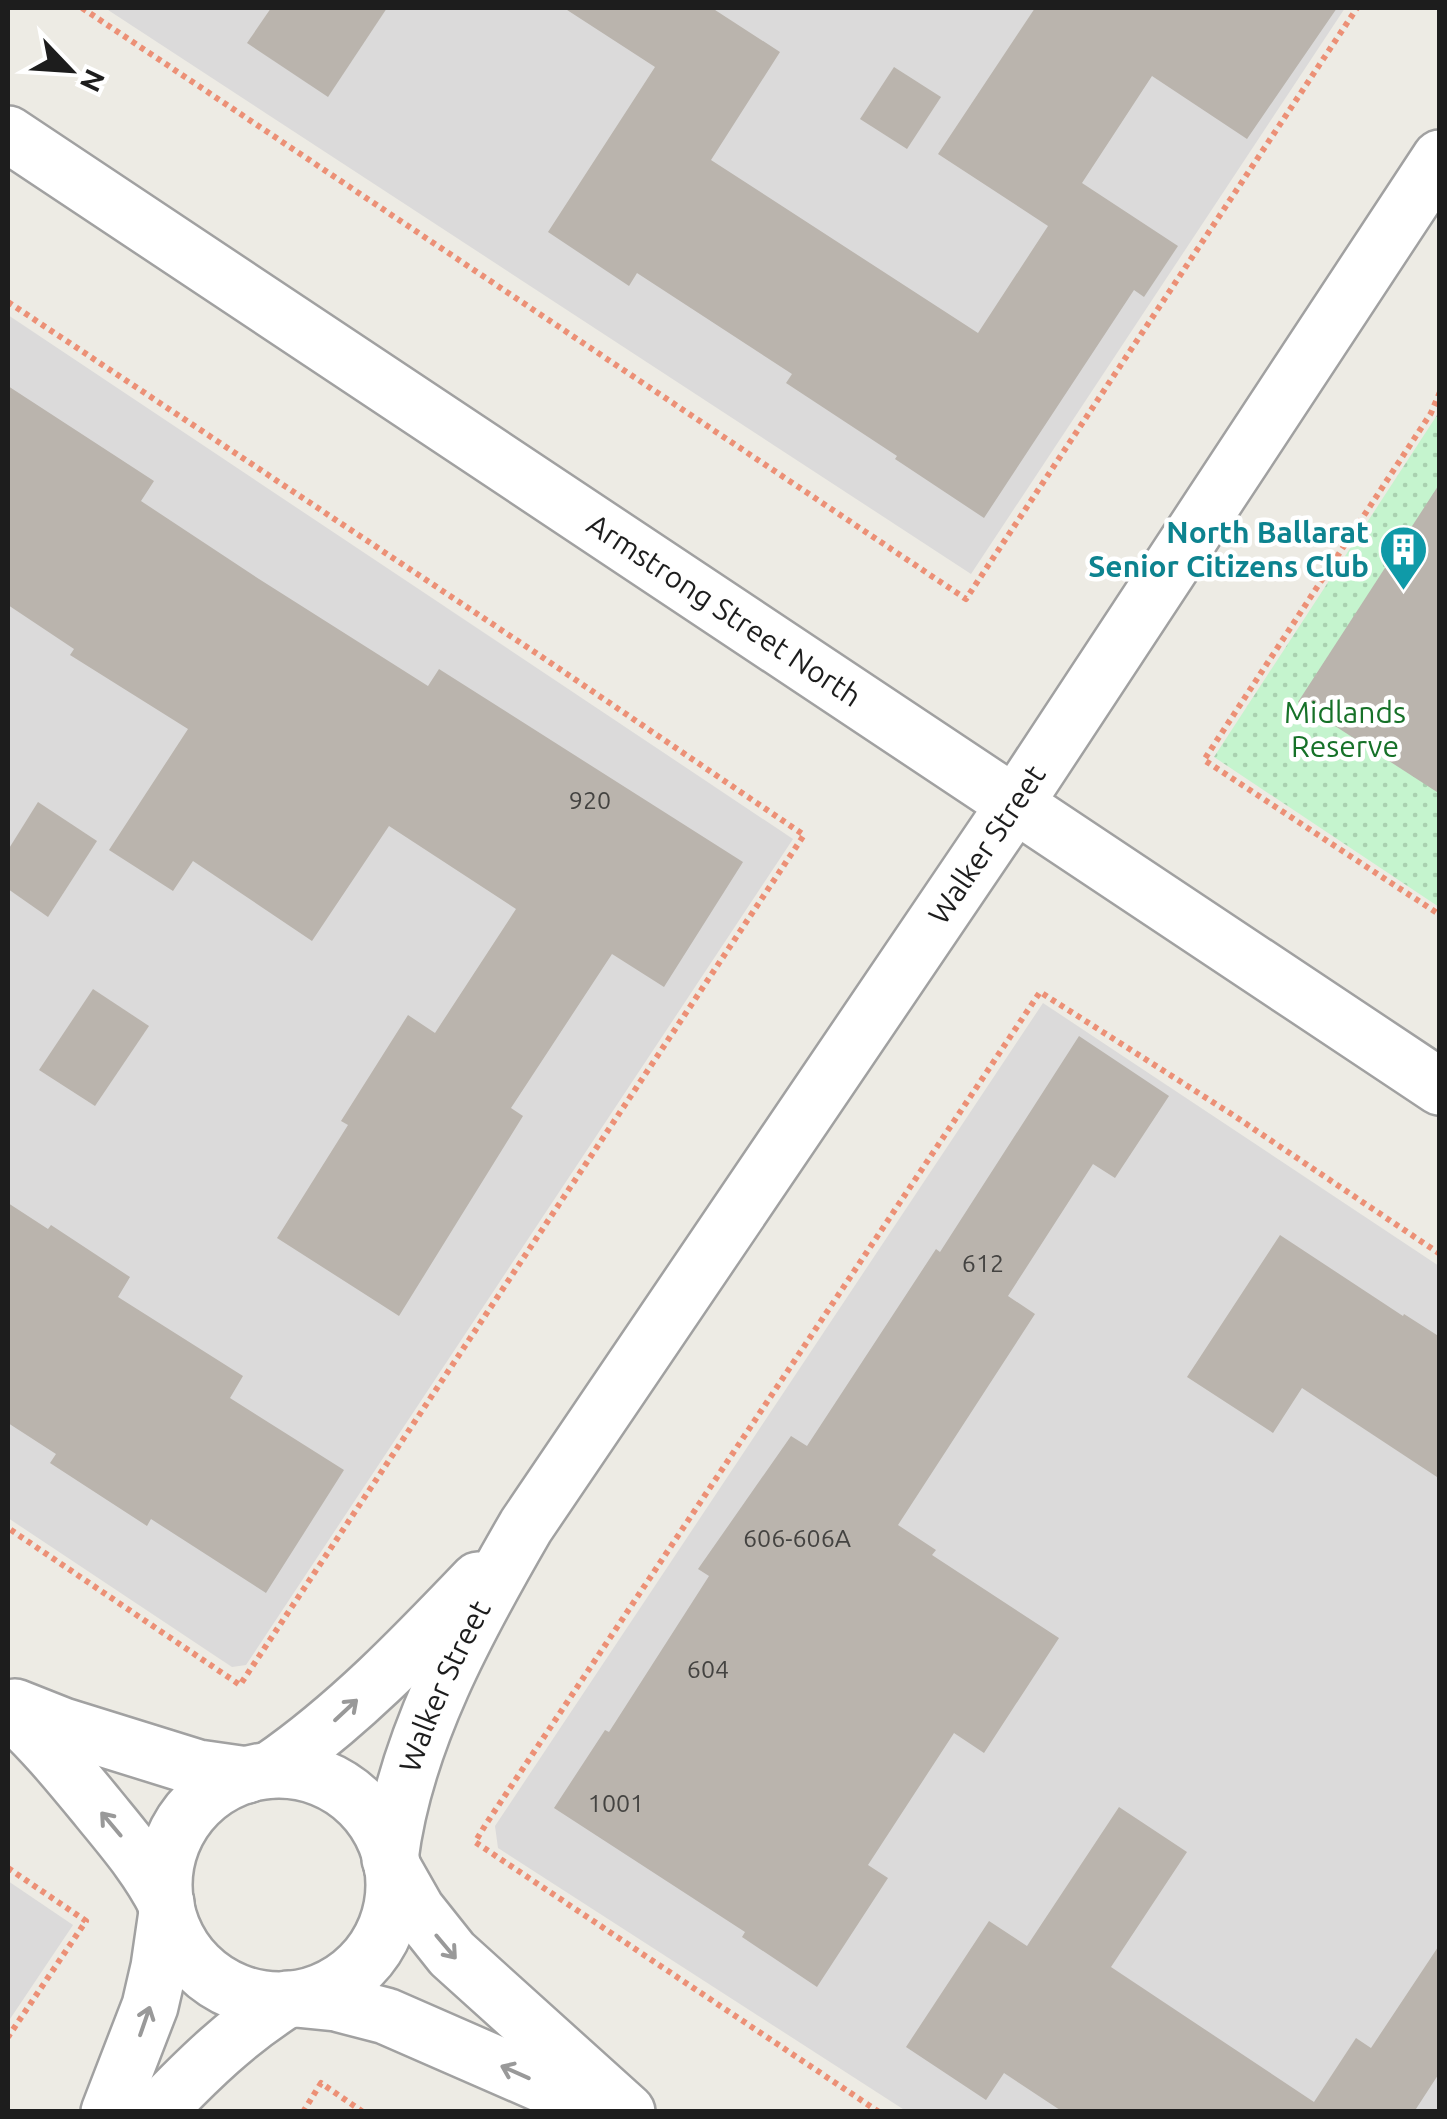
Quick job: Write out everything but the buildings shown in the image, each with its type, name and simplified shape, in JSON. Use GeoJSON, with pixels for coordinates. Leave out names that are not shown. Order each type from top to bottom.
{"type":"FeatureCollection","features":[{"type":"Feature","properties":{"kind":"street","name":"Armstrong Street North"},"geometry":{"type":"LineString","coordinates":[[8,134],[1440,1087]]}},
{"type":"Feature","properties":{"kind":"street","name":"Walker Street"},"geometry":{"type":"LineString","coordinates":[[391,1862],[400,1804],[431,1714],[474,1620],[526,1526],[1015,804],[1440,158]]}},
{"type":"Feature","properties":{"kind":"street","name":"Walker Street"},"geometry":{"type":"LineString","coordinates":[[258,1773],[323,1732],[368,1691],[526,1526]]}},
{"type":"Feature","properties":{"kind":"street"},"geometry":{"type":"LineString","coordinates":[[8,1707],[198,1768],[258,1773],[291,1770],[330,1782],[348,1793],[377,1825],[391,1862],[417,1910],[452,1954],[627,2112]]}},
{"type":"Feature","properties":{"kind":"street"},"geometry":{"type":"LineString","coordinates":[[8,1707],[134,1851],[155,1881],[181,1946],[207,1975],[258,1999],[336,2003],[386,2016],[604,2112]]}},
{"type":"Feature","properties":{"kind":"street"},"geometry":{"type":"LineString","coordinates":[[109,2112],[150,2006],[159,1967],[168,1856],[184,1821],[212,1791],[258,1773]]}},
{"type":"Feature","properties":{"kind":"street"},"geometry":{"type":"LineString","coordinates":[[157,2112],[197,2070],[256,2019],[292,1999],[332,1988],[362,1964],[374,1950],[391,1910],[391,1862]]}},
{"type":"Feature","properties":{"kind":"path"},"geometry":{"type":"LineString","coordinates":[[82,8],[966,599],[1357,8]]}},
{"type":"Feature","properties":{"kind":"path"},"geometry":{"type":"LineString","coordinates":[[8,302],[804,835],[240,1684],[8,1528]]}},
{"type":"Feature","properties":{"kind":"path"},"geometry":{"type":"LineString","coordinates":[[1440,392],[1432,413],[1204,760],[1440,915]]}},
{"type":"Feature","properties":{"kind":"path"},"geometry":{"type":"LineString","coordinates":[[880,2112],[475,1842],[486,1824],[1040,992],[1234,1115],[1440,1254]]}},
{"type":"Feature","properties":{"kind":"path"},"geometry":{"type":"LineString","coordinates":[[8,1868],[86,1920],[8,2037]]}},
{"type":"Feature","properties":{"kind":"path"},"geometry":{"type":"LineString","coordinates":[[303,2112],[321,2084],[363,2112]]}},
{"type":"Feature","properties":{"kind":"shaded area"},"geometry":{"type":"Polygon","coordinates":[[[105,8],[1345,8],[971,574],[105,8]]]}},
{"type":"Feature","properties":{"kind":"shaded area"},"geometry":{"type":"Polygon","coordinates":[[[8,315],[793,839],[246,1665],[232,1667],[8,1518],[8,315]]]}},
{"type":"Feature","properties":{"kind":"shaded area"},"geometry":{"type":"Polygon","coordinates":[[[1043,1003],[1439,1266],[1439,2111],[906,2111],[498,1848],[495,1826],[1043,1003]]]}},
{"type":"Feature","properties":{"kind":"shaded area"},"geometry":{"type":"Polygon","coordinates":[[[8,1881],[73,1925],[8,2022],[8,1881]]]}},
{"type":"Feature","properties":{"kind":"green space","name":"Midlands Reserve"},"geometry":{"type":"Polygon","coordinates":[[[1439,412],[1439,907],[1214,757],[1439,412]]]}},
{"type":"Feature","properties":{"kind":"place","name":"North Ballarat Senior Citizens Club"},"geometry":{"type":"Point","coordinates":[1404,592]}}]}
